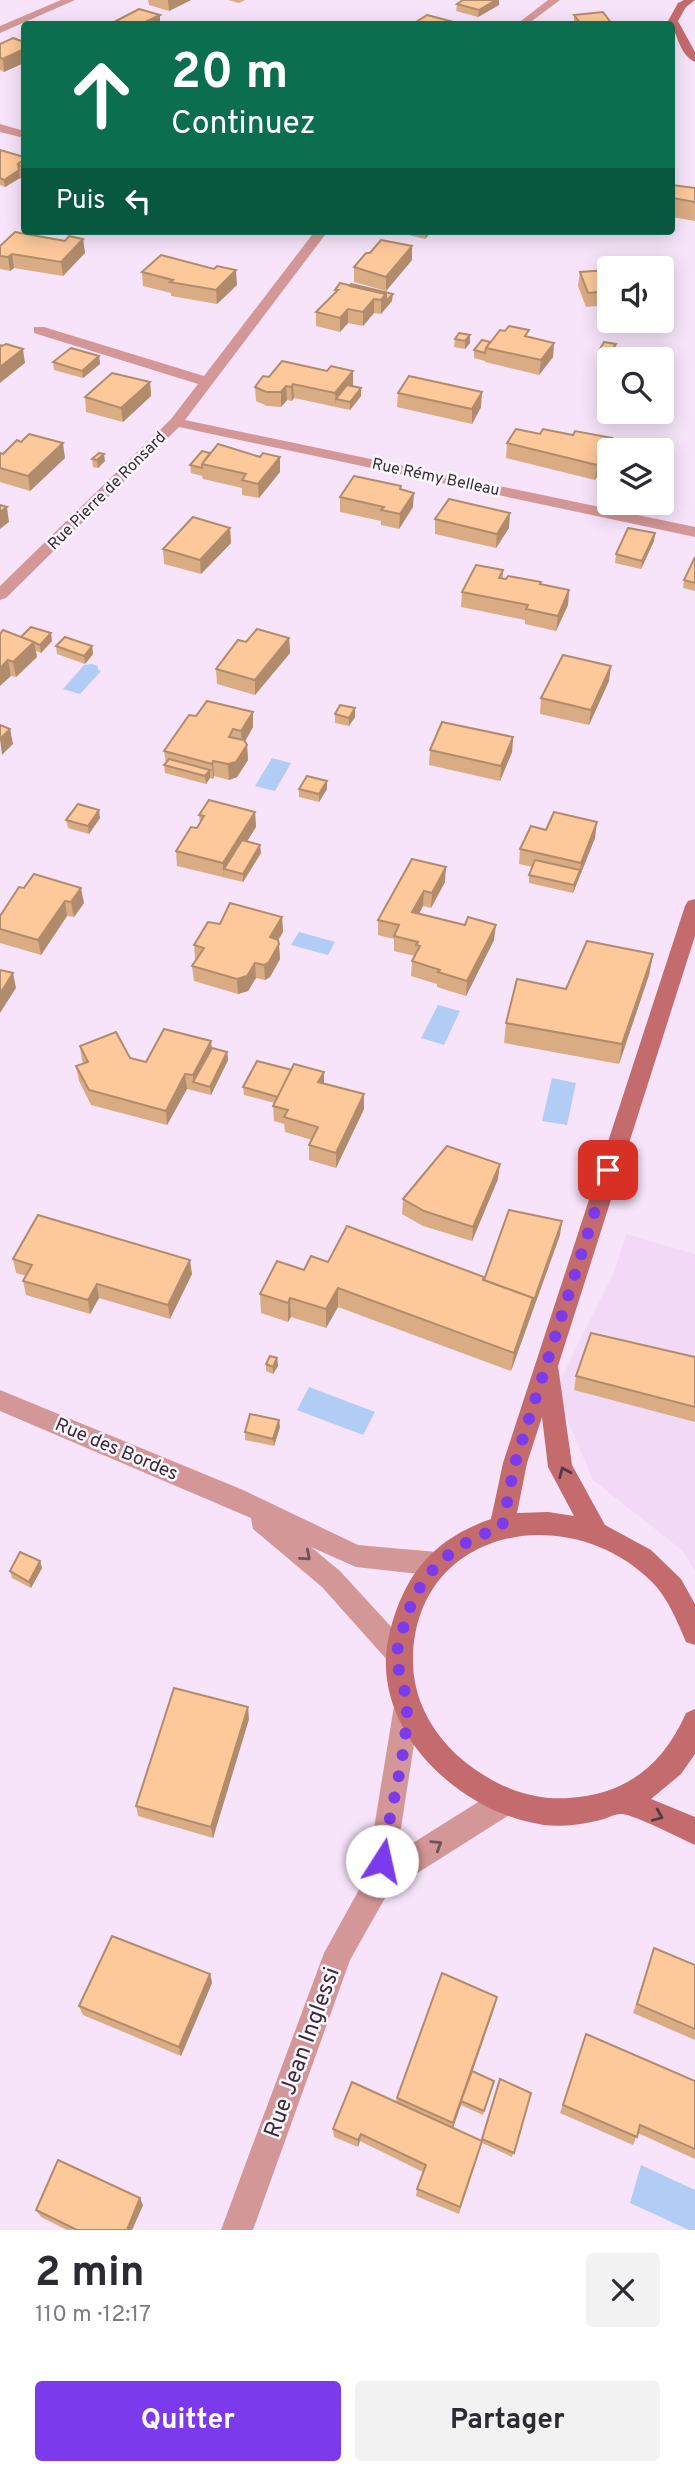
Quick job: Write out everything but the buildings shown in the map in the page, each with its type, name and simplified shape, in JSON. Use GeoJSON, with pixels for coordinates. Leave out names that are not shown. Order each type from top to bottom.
{"type":"FeatureCollection","features":[{"type":"Feature","properties":{"kind":"street"},"geometry":{"type":"LineString","coordinates":[[0,30],[70,0]]}},
{"type":"Feature","properties":{"kind":"street"},"geometry":{"type":"LineString","coordinates":[[530,21],[555,0]]}},
{"type":"Feature","properties":{"kind":"street"},"geometry":{"type":"LineString","coordinates":[[673,21],[682,5],[692,0]]}},
{"type":"Feature","properties":{"kind":"street"},"geometry":{"type":"LineString","coordinates":[[675,26],[679,37],[695,59]]}},
{"type":"Feature","properties":{"kind":"street"},"geometry":{"type":"LineString","coordinates":[[0,128],[21,134]]}},
{"type":"Feature","properties":{"kind":"street","name":"Rue Pierre de Ronsard"},"geometry":{"type":"LineString","coordinates":[[0,595],[176,422],[319,235]]}},
{"type":"Feature","properties":{"kind":"street"},"geometry":{"type":"LineString","coordinates":[[39,330],[208,382]]}},
{"type":"Feature","properties":{"kind":"street","name":"Rue Rémy Belleau"},"geometry":{"type":"LineString","coordinates":[[176,422],[695,532]]}},
{"type":"Feature","properties":{"kind":"street"},"geometry":{"type":"LineString","coordinates":[[502,1527],[515,1463],[695,906]]}},
{"type":"Feature","properties":{"kind":"street"},"geometry":{"type":"LineString","coordinates":[[548,1358],[561,1467],[596,1532]]}},
{"type":"Feature","properties":{"kind":"street","name":"Rue des Bordes"},"geometry":{"type":"LineString","coordinates":[[0,1400],[234,1498],[356,1556],[437,1564]]}},
{"type":"Feature","properties":{"kind":"street","name":"Rue des Bordes"},"geometry":{"type":"LineString","coordinates":[[234,1498],[331,1579],[397,1652]]}},
{"type":"Feature","properties":{"kind":"street"},"geometry":{"type":"LineString","coordinates":[[695,1633],[683,1605],[661,1574],[630,1549],[596,1532],[549,1522],[502,1527],[476,1536],[437,1564],[410,1603],[397,1652],[399,1675],[407,1706],[429,1746],[462,1779],[504,1802],[534,1810],[564,1812],[593,1809],[621,1800],[656,1780],[682,1751],[695,1722]]}},
{"type":"Feature","properties":{"kind":"street","name":"Rue Jean Inglessi"},"geometry":{"type":"LineString","coordinates":[[237,2230],[338,1953],[379,1881],[407,1706]]}},
{"type":"Feature","properties":{"kind":"street"},"geometry":{"type":"LineString","coordinates":[[621,1800],[695,1832]]}},
{"type":"Feature","properties":{"kind":"street","name":"Rue Jean Inglessi"},"geometry":{"type":"LineString","coordinates":[[379,1881],[504,1802]]}},
{"type":"Feature","properties":{"kind":"shaded area"},"geometry":{"type":"Polygon","coordinates":[[[626,1234],[695,1254],[695,1571],[683,1551],[593,1480],[555,1391],[615,1270],[626,1234]]]}},
{"type":"Feature","properties":{"kind":"water"},"geometry":{"type":"Polygon","coordinates":[[[84,665],[98,666],[101,671],[80,694],[63,689],[84,665]]]}},
{"type":"Feature","properties":{"kind":"water"},"geometry":{"type":"Polygon","coordinates":[[[272,758],[291,763],[275,791],[255,786],[272,758]]]}},
{"type":"Feature","properties":{"kind":"water"},"geometry":{"type":"Polygon","coordinates":[[[299,932],[335,942],[328,955],[291,945],[299,932]]]}},
{"type":"Feature","properties":{"kind":"water"},"geometry":{"type":"Polygon","coordinates":[[[438,1005],[460,1011],[444,1045],[421,1038],[438,1005]]]}},
{"type":"Feature","properties":{"kind":"water"},"geometry":{"type":"Polygon","coordinates":[[[552,1078],[576,1083],[567,1125],[542,1121],[552,1078]]]}},
{"type":"Feature","properties":{"kind":"water"},"geometry":{"type":"Polygon","coordinates":[[[309,1387],[375,1412],[363,1435],[297,1410],[309,1387]]]}},
{"type":"Feature","properties":{"kind":"water"},"geometry":{"type":"Polygon","coordinates":[[[641,2165],[695,2190],[695,2230],[689,2230],[630,2203],[641,2165]]]}},
{"type":"Feature","properties":{"kind":"route"},"geometry":{"type":"LineString","coordinates":[[382,1861],[407,1706],[399,1675],[397,1652],[410,1603],[437,1564],[452,1550],[476,1536],[502,1527],[515,1463],[608,1170]]}}]}
